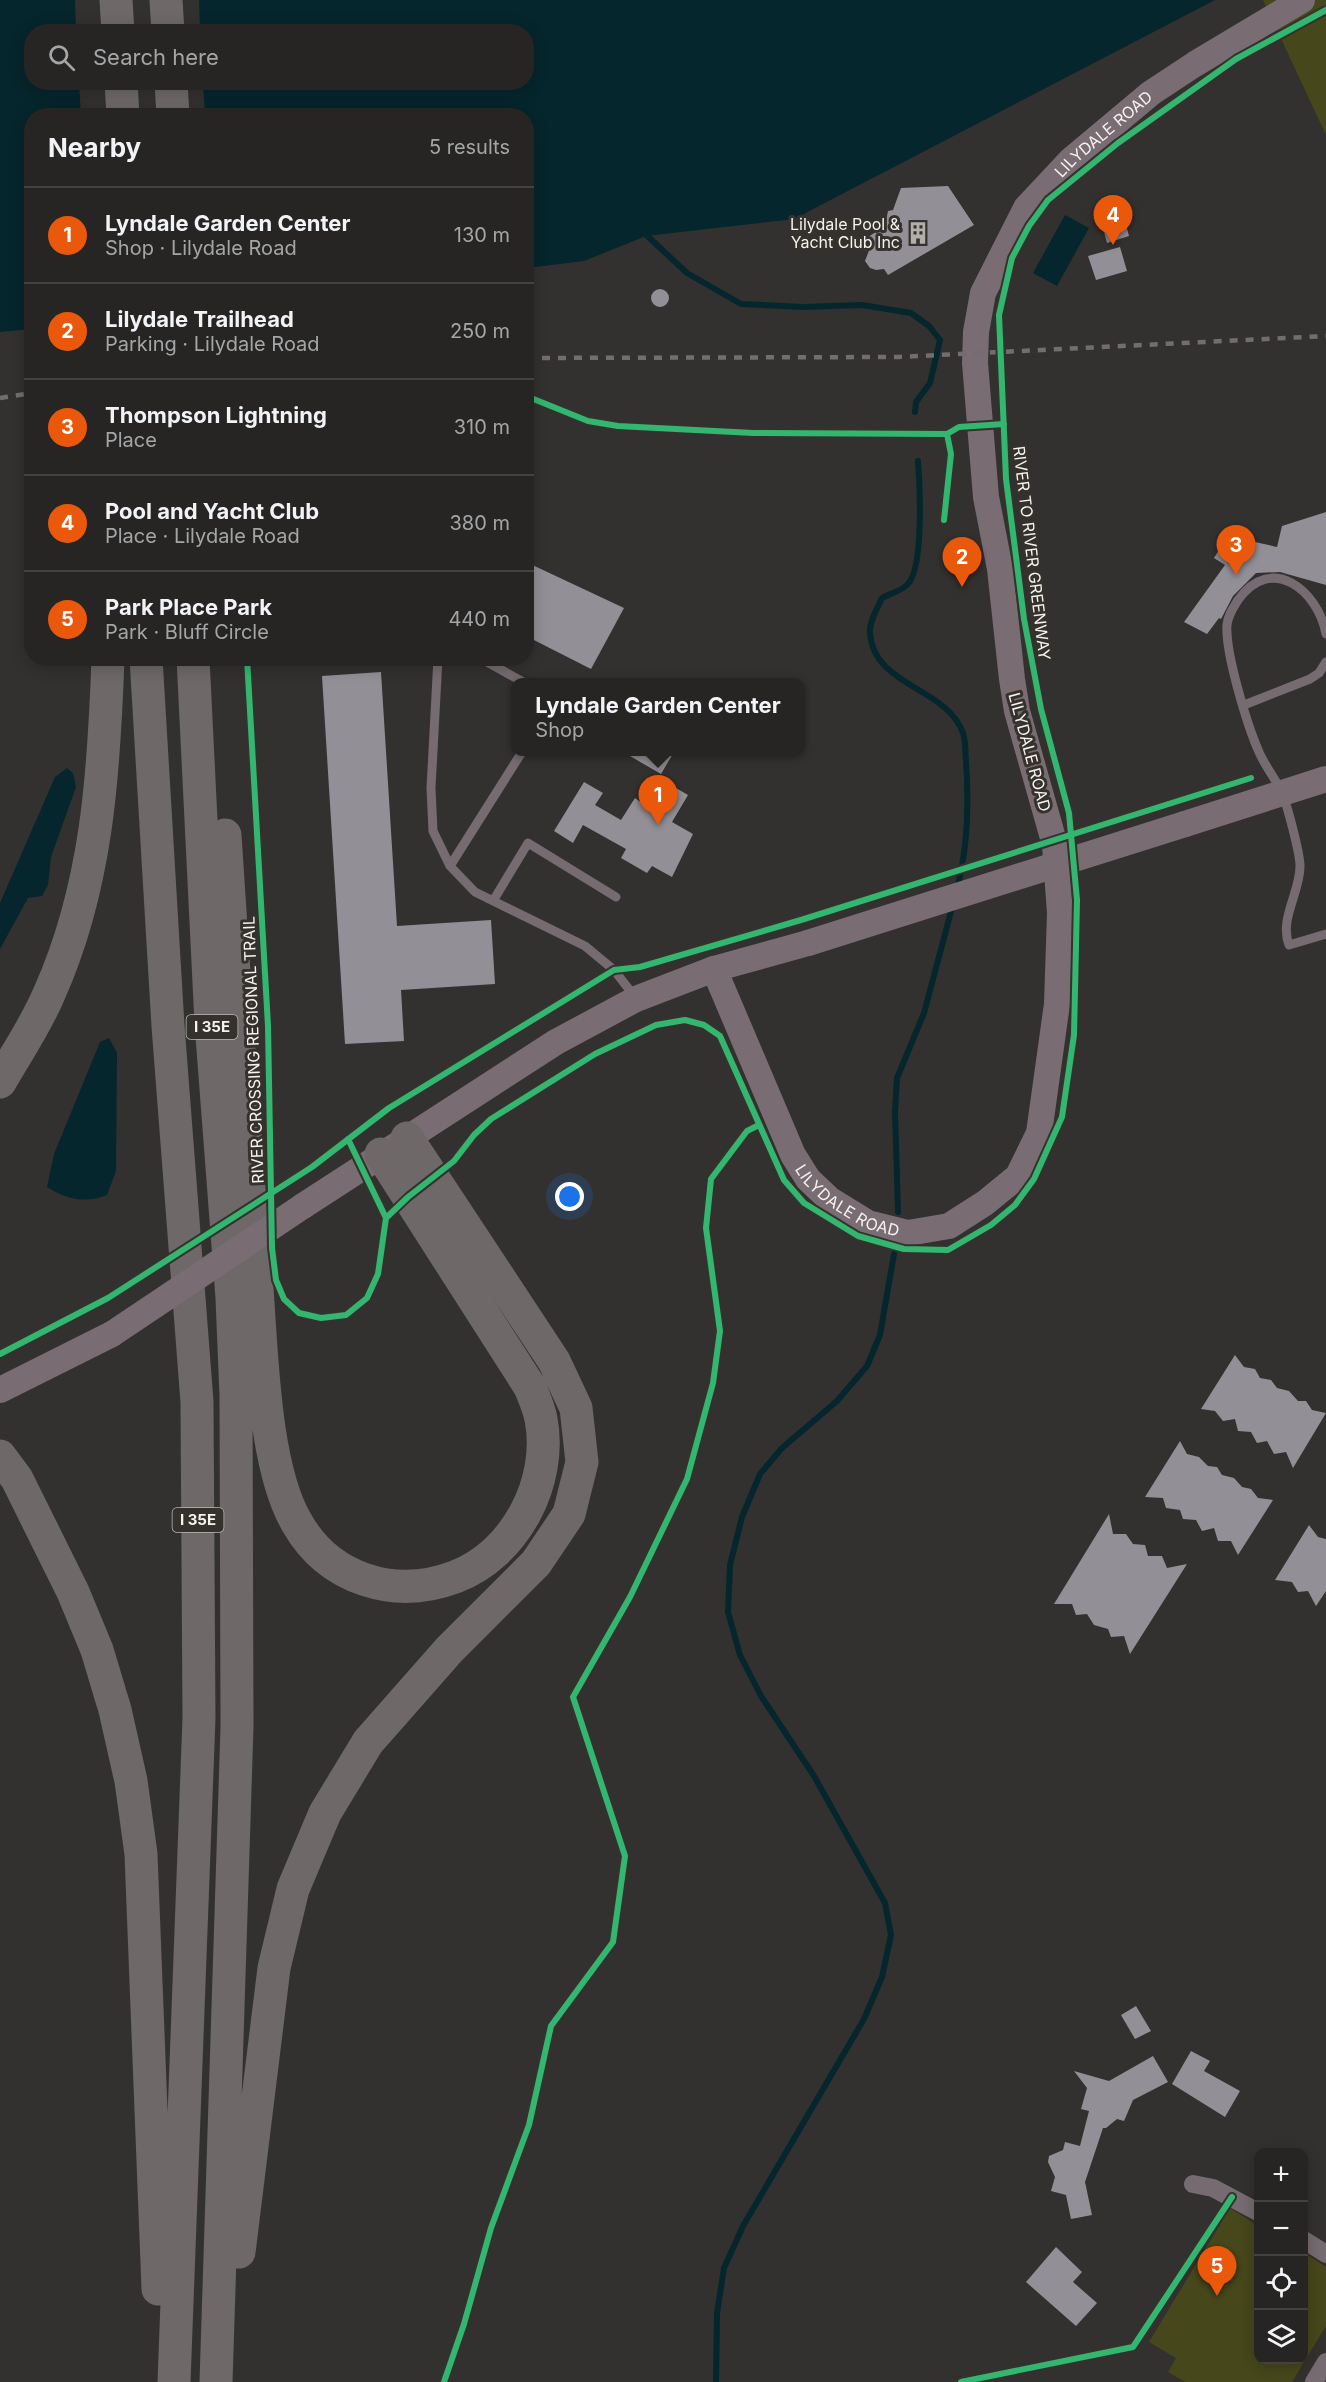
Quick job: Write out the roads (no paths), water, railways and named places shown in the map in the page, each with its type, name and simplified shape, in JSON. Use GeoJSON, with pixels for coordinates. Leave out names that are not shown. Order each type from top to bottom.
{"type":"FeatureCollection","features":[{"type":"Feature","properties":{"kind":"highway"},"geometry":{"type":"LineString","coordinates":[[116,0],[117,24]]}},
{"type":"Feature","properties":{"kind":"highway"},"geometry":{"type":"LineString","coordinates":[[166,0],[168,24]]}},
{"type":"Feature","properties":{"kind":"highway"},"geometry":{"type":"LineString","coordinates":[[121,90],[123,108]]}},
{"type":"Feature","properties":{"kind":"highway"},"geometry":{"type":"LineString","coordinates":[[171,90],[173,108]]}},
{"type":"Feature","properties":{"kind":"highway"},"geometry":{"type":"LineString","coordinates":[[0,1083],[48,997],[78,918],[92,861],[98,816],[104,759],[108,666]]}},
{"type":"Feature","properties":{"kind":"highway","name":"I 35E"},"geometry":{"type":"LineString","coordinates":[[146,666],[169,1037],[196,1402],[200,1718],[174,2382]]}},
{"type":"Feature","properties":{"kind":"highway","name":"I 35E"},"geometry":{"type":"LineString","coordinates":[[193,666],[211,1023],[232,1298],[236,1395],[237,1727],[216,2382]]}},
{"type":"Feature","properties":{"kind":"highway"},"geometry":{"type":"LineString","coordinates":[[215,666],[244,1132],[265,1392],[277,1468],[295,1520],[312,1548],[328,1561],[366,1582],[422,1584],[455,1577],[482,1561],[506,1542],[525,1515],[538,1484],[543,1457],[541,1419],[531,1387],[394,1146]]}},
{"type":"Feature","properties":{"kind":"highway"},"geometry":{"type":"LineString","coordinates":[[223,2382],[274,1968],[293,1889],[325,1813],[368,1742],[449,1650],[537,1563],[569,1514],[582,1462],[576,1408],[554,1361],[394,1146]]}},
{"type":"Feature","properties":{"kind":"highway"},"geometry":{"type":"LineString","coordinates":[[0,1456],[18,1479],[73,1592],[97,1650],[115,1710],[131,1781],[141,1854],[162,2382]]}},
{"type":"Feature","properties":{"kind":"street","name":"LILYDALE ROAD"},"geometry":{"type":"LineString","coordinates":[[714,969],[793,1155],[808,1179],[829,1200],[868,1222],[908,1233],[949,1226],[985,1203],[1018,1176],[1039,1133],[1057,1004],[1060,913],[1055,845],[1017,711],[1000,569],[986,497],[975,363],[976,332],[982,293],[1026,208],[1071,160],[1151,93],[1302,0]]}},
{"type":"Feature","properties":{"kind":"street"},"geometry":{"type":"LineString","coordinates":[[0,1390],[112,1334],[394,1146],[556,1042],[636,999],[714,969],[808,944],[1326,779]]}},
{"type":"Feature","properties":{"kind":"street"},"geometry":{"type":"LineString","coordinates":[[1193,2184],[1213,2188],[1254,2210]]}},
{"type":"Feature","properties":{"kind":"street"},"geometry":{"type":"LineString","coordinates":[[1308,2243],[1326,2254]]}},
{"type":"Feature","properties":{"kind":"street"},"geometry":{"type":"LineString","coordinates":[[1314,2382],[1326,2362]]}},
{"type":"Feature","properties":{"kind":"lane"},"geometry":{"type":"LineString","coordinates":[[1326,634],[1318,609],[1300,587],[1290,582],[1270,578],[1252,584],[1230,613],[1227,624],[1227,646],[1244,705],[1259,752],[1282,793],[1300,866],[1285,933],[1289,945],[1326,934]]}},
{"type":"Feature","properties":{"kind":"lane"},"geometry":{"type":"LineString","coordinates":[[1244,705],[1310,679],[1326,662]]}},
{"type":"Feature","properties":{"kind":"lane"},"geometry":{"type":"LineString","coordinates":[[434,666],[431,788],[433,831],[450,866],[475,892],[585,946],[614,970],[636,999]]}},
{"type":"Feature","properties":{"kind":"lane"},"geometry":{"type":"LineString","coordinates":[[494,666],[516,678]]}},
{"type":"Feature","properties":{"kind":"lane"},"geometry":{"type":"LineString","coordinates":[[450,866],[519,756]]}},
{"type":"Feature","properties":{"kind":"lane"},"geometry":{"type":"LineString","coordinates":[[493,901],[528,843],[616,897]]}},
{"type":"Feature","properties":{"kind":"water"},"geometry":{"type":"Polygon","coordinates":[[[0,0],[1215,0],[794,219],[646,236],[584,261],[534,267],[534,108],[24,108],[24,330],[0,332],[0,0]]]}},
{"type":"Feature","properties":{"kind":"water"},"geometry":{"type":"Polygon","coordinates":[[[1065,215],[1089,228],[1057,286],[1033,273],[1065,215]]]}},
{"type":"Feature","properties":{"kind":"water"},"geometry":{"type":"Polygon","coordinates":[[[67,768],[73,773],[76,787],[51,857],[48,885],[42,896],[28,898],[0,949],[0,903],[55,777],[67,768]]]}},
{"type":"Feature","properties":{"kind":"water"},"geometry":{"type":"Polygon","coordinates":[[[109,1038],[117,1053],[116,1171],[107,1195],[99,1198],[76,1199],[61,1195],[47,1187],[54,1154],[100,1042],[109,1038]]]}},
{"type":"Feature","properties":{"kind":"waterway"},"geometry":{"type":"LineString","coordinates":[[641,230],[687,273],[741,304],[803,307],[862,305],[911,313],[929,326],[940,340],[930,383],[916,402],[915,412]]}},
{"type":"Feature","properties":{"kind":"waterway"},"geometry":{"type":"LineString","coordinates":[[918,461],[920,526],[916,563],[907,585],[882,598],[872,619],[870,632],[874,650],[883,664],[896,676],[942,705],[954,718],[963,733],[967,809],[965,841],[957,889]]}},
{"type":"Feature","properties":{"kind":"waterway"},"geometry":{"type":"LineString","coordinates":[[898,1212],[895,1112],[897,1078],[924,1013],[953,904]]}},
{"type":"Feature","properties":{"kind":"waterway"},"geometry":{"type":"LineString","coordinates":[[716,2382],[717,2313],[724,2268],[743,2226],[864,2019],[882,1977],[891,1935],[885,1903],[814,1776],[761,1696],[740,1655],[728,1612],[730,1565],[742,1517],[760,1474],[782,1448],[837,1401],[867,1366],[880,1335],[894,1254]]}},
{"type":"Feature","properties":{"kind":"railway"},"geometry":{"type":"LineString","coordinates":[[534,358],[898,357],[1326,336]]}},
{"type":"Feature","properties":{"kind":"railway"},"geometry":{"type":"LineString","coordinates":[[0,398],[24,394]]}},
{"type":"Feature","properties":{"kind":"place","name":"Lilydale Pool & Yacht Club Inc"},"geometry":{"type":"Point","coordinates":[918,233]}},
{"type":"Feature","properties":{"kind":"place","name":"Pool and Yacht Club"},"geometry":{"type":"Point","coordinates":[1113,245]}},
{"type":"Feature","properties":{"kind":"place","name":"Thompson Lightning"},"geometry":{"type":"Point","coordinates":[1236,575]}},
{"type":"Feature","properties":{"kind":"place","name":"Lilydale Trailhead"},"geometry":{"type":"Point","coordinates":[962,587]}},
{"type":"Feature","properties":{"kind":"place","name":"Lyndale Garden Center"},"geometry":{"type":"Point","coordinates":[658,825]}},
{"type":"Feature","properties":{"kind":"place","name":"Park Place Park"},"geometry":{"type":"Point","coordinates":[1217,2296]}}]}
